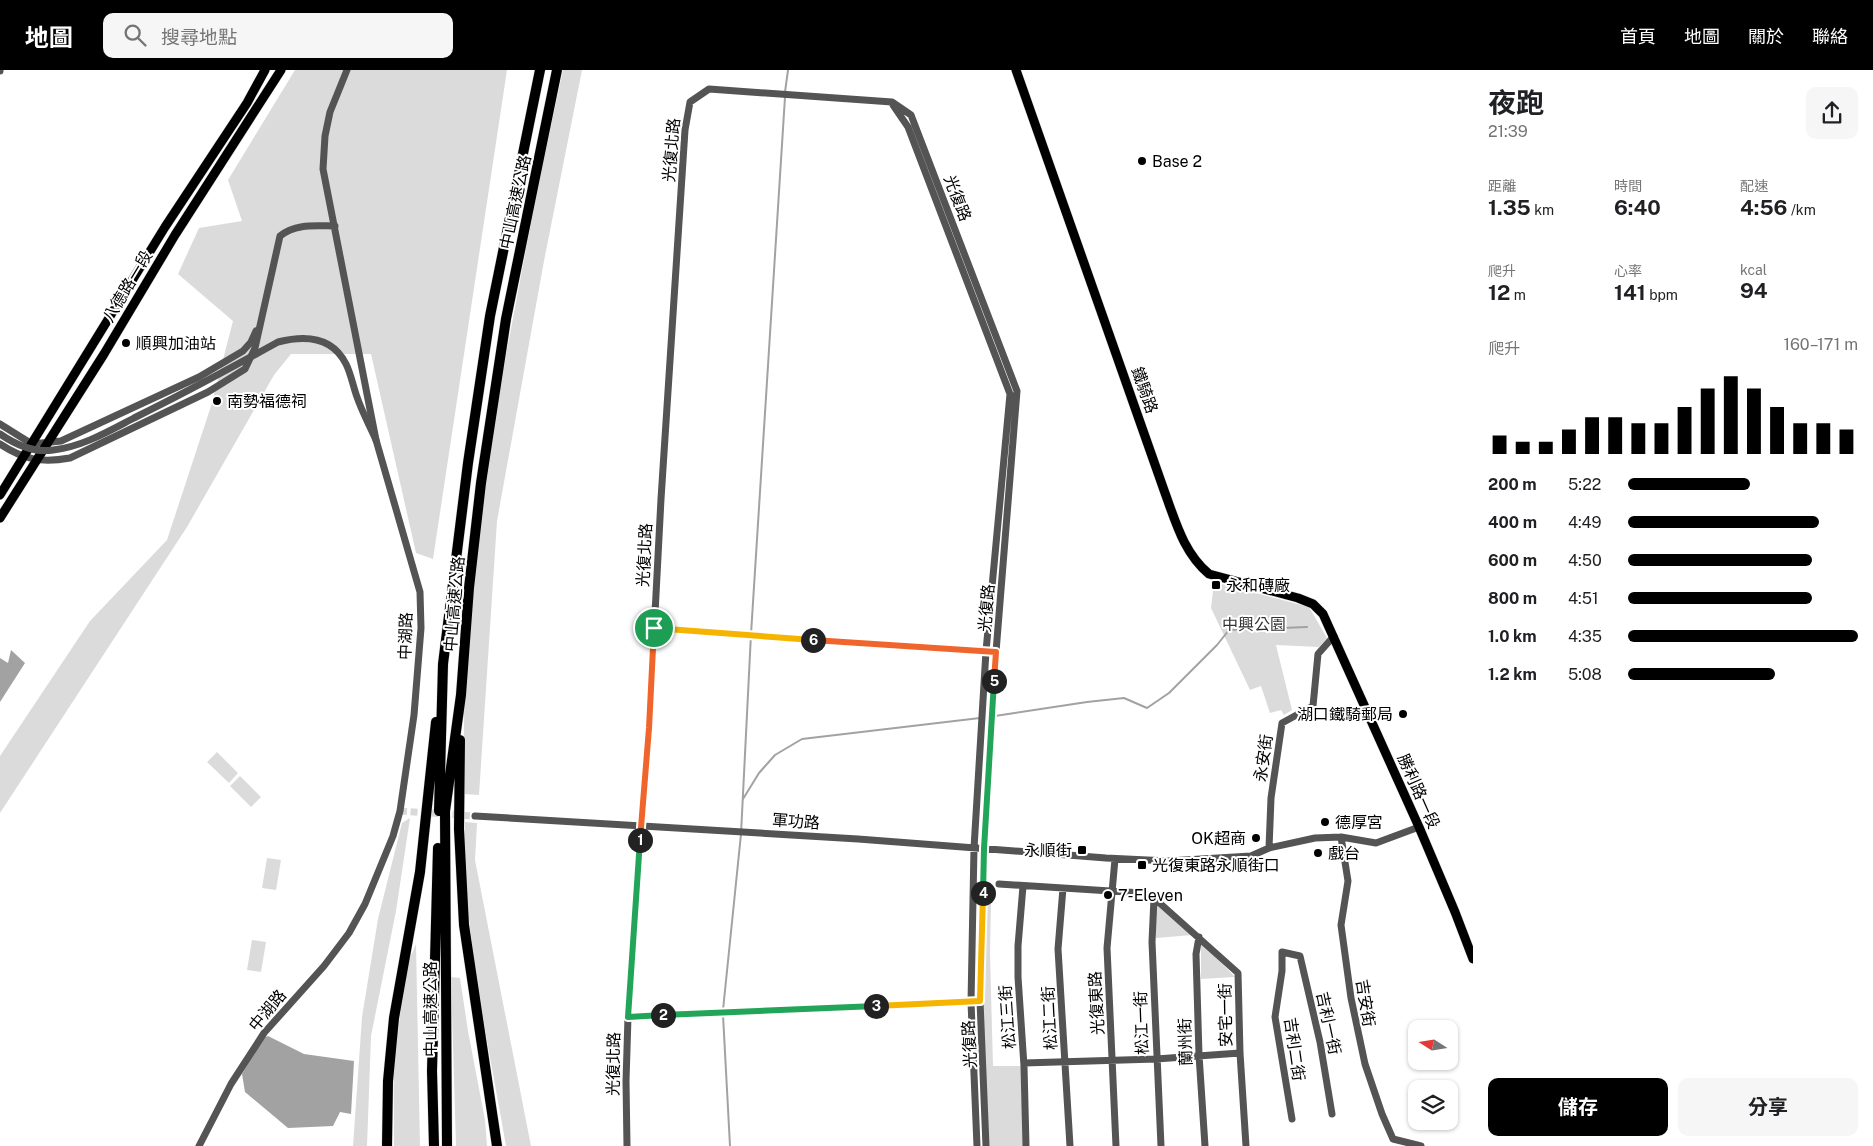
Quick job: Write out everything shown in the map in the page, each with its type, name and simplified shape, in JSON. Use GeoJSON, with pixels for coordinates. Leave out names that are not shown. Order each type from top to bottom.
{"type":"FeatureCollection","features":[{"type":"Feature","properties":{"kind":"highway","name":"中山高速公路"},"geometry":{"type":"LineString","coordinates":[[434,1146],[432,1071],[443,664],[468,463],[490,316],[540,70]]}},
{"type":"Feature","properties":{"kind":"highway","name":"中山高速公路"},"geometry":{"type":"LineString","coordinates":[[447,1146],[445,811],[461,695],[469,588],[481,483],[506,319],[557,70]]}},
{"type":"Feature","properties":{"kind":"highway"},"geometry":{"type":"LineString","coordinates":[[387,1145],[388,1081],[394,1018],[420,872],[443,664]]}},
{"type":"Feature","properties":{"kind":"highway"},"geometry":{"type":"LineString","coordinates":[[461,695],[459,830],[464,925],[497,1146]]}},
{"type":"Feature","properties":{"kind":"main road","name":"八德路一段"},"geometry":{"type":"LineString","coordinates":[[0,495],[165,227],[247,103],[264,70]]}},
{"type":"Feature","properties":{"kind":"main road","name":"八德路一段"},"geometry":{"type":"LineString","coordinates":[[0,518],[104,354],[175,235],[281,70]]}},
{"type":"Feature","properties":{"kind":"main road","name":"鐵騎路"},"geometry":{"type":"LineString","coordinates":[[1016,70],[1165,493],[1182,539],[1190,554],[1199,566],[1209,574],[1298,598],[1313,604],[1323,614],[1334,636]]}},
{"type":"Feature","properties":{"kind":"main road","name":"勝利路一段"},"geometry":{"type":"LineString","coordinates":[[1334,636],[1419,827],[1473,959]]}},
{"type":"Feature","properties":{"kind":"street","name":"中湖路"},"geometry":{"type":"LineString","coordinates":[[199,1146],[231,1084],[264,1033],[324,966],[349,933],[365,904],[393,836],[400,811],[414,715],[421,628],[420,592],[376,440],[336,226],[323,169],[325,136],[330,112],[348,70]]}},
{"type":"Feature","properties":{"kind":"street","name":"光復北路"},"geometry":{"type":"LineString","coordinates":[[627,1146],[626,1081],[628,1017],[649,728],[682,162],[690,102],[709,89],[892,102]]}},
{"type":"Feature","properties":{"kind":"street","name":"光復路"},"geometry":{"type":"LineString","coordinates":[[892,102],[908,127],[1010,394],[986,652],[974,848],[970,1002],[977,1146]]}},
{"type":"Feature","properties":{"kind":"street","name":"光復路"},"geometry":{"type":"LineString","coordinates":[[892,102],[911,115],[1018,391],[996,652],[984,849],[980,1001],[986,1146]]}},
{"type":"Feature","properties":{"kind":"street"},"geometry":{"type":"LineString","coordinates":[[0,444],[24,457],[36,460],[50,461],[70,458],[208,392],[245,369],[255,348],[280,236],[288,229],[299,226],[336,226]]}},
{"type":"Feature","properties":{"kind":"street"},"geometry":{"type":"LineString","coordinates":[[0,424],[32,444],[61,441],[199,377],[243,351],[251,342],[260,324]]}},
{"type":"Feature","properties":{"kind":"street"},"geometry":{"type":"LineString","coordinates":[[0,434],[24,448],[51,451],[72,448],[166,402],[278,342],[295,338],[314,338],[330,345],[345,363],[376,440]]}},
{"type":"Feature","properties":{"kind":"street"},"geometry":{"type":"LineString","coordinates":[[654,628],[996,652]]}},
{"type":"Feature","properties":{"kind":"street","name":"永安街"},"geometry":{"type":"LineString","coordinates":[[1269,848],[1271,798],[1282,723],[1313,706],[1318,654],[1334,636]]}},
{"type":"Feature","properties":{"kind":"street","name":"軍功路"},"geometry":{"type":"LineString","coordinates":[[475,816],[752,832],[1115,859]]}},
{"type":"Feature","properties":{"kind":"street"},"geometry":{"type":"LineString","coordinates":[[1115,859],[1226,859],[1251,856],[1269,848],[1315,838],[1341,836],[1376,843],[1419,827]]}},
{"type":"Feature","properties":{"kind":"street","name":"吉安街"},"geometry":{"type":"LineString","coordinates":[[1341,836],[1348,881],[1341,925],[1351,998],[1365,1064],[1382,1114],[1393,1139],[1421,1146]]}},
{"type":"Feature","properties":{"kind":"street","name":"光復東路"},"geometry":{"type":"LineString","coordinates":[[1115,859],[1108,948],[1116,1146]]}},
{"type":"Feature","properties":{"kind":"street","name":"安宅一街"},"geometry":{"type":"LineString","coordinates":[[999,884],[1142,893],[1154,898],[1200,936],[1238,973],[1240,1053],[1246,1146]]}},
{"type":"Feature","properties":{"kind":"street","name":"松江三街"},"geometry":{"type":"LineString","coordinates":[[1023,886],[1018,954],[1026,1146]]}},
{"type":"Feature","properties":{"kind":"street","name":"松江二街"},"geometry":{"type":"LineString","coordinates":[[1063,888],[1058,949],[1070,1146]]}},
{"type":"Feature","properties":{"kind":"street","name":"松江一街"},"geometry":{"type":"LineString","coordinates":[[1154,898],[1152,942],[1161,1146]]}},
{"type":"Feature","properties":{"kind":"street","name":"蘭州街"},"geometry":{"type":"LineString","coordinates":[[1200,936],[1196,954],[1199,1055],[1205,1146]]}},
{"type":"Feature","properties":{"kind":"street","name":"吉利一街"},"geometry":{"type":"LineString","coordinates":[[1282,952],[1300,956],[1320,1042],[1332,1114]]}},
{"type":"Feature","properties":{"kind":"street","name":"吉利二街"},"geometry":{"type":"LineString","coordinates":[[1282,952],[1282,971],[1275,1017],[1292,1119]]}},
{"type":"Feature","properties":{"kind":"street"},"geometry":{"type":"LineString","coordinates":[[628,1017],[980,1001]]}},
{"type":"Feature","properties":{"kind":"street"},"geometry":{"type":"LineString","coordinates":[[1024,1063],[1113,1061],[1240,1053]]}},
{"type":"Feature","properties":{"kind":"green space"},"geometry":{"type":"Polygon","coordinates":[[[295,70],[507,70],[433,559],[416,553],[371,354],[291,354],[274,375],[187,527],[0,813],[0,756],[90,621],[167,540],[211,406],[233,321],[178,274],[199,228],[242,221],[228,180],[295,70]]]}},
{"type":"Feature","properties":{"kind":"green space"},"geometry":{"type":"Polygon","coordinates":[[[563,70],[582,70],[544,261],[497,521],[479,795],[463,794],[465,652],[482,482],[537,191],[563,70]]]}},
{"type":"Feature","properties":{"kind":"green space","name":"中興公園"},"geometry":{"type":"Polygon","coordinates":[[[1214,582],[1309,607],[1327,638],[1319,647],[1276,645],[1292,710],[1284,715],[1281,710],[1270,713],[1261,686],[1250,690],[1211,608],[1214,582]]]}},
{"type":"Feature","properties":{"kind":"green space"},"geometry":{"type":"Polygon","coordinates":[[[217,752],[238,773],[229,783],[207,762],[217,752]]]}},
{"type":"Feature","properties":{"kind":"green space"},"geometry":{"type":"Polygon","coordinates":[[[240,776],[261,797],[251,807],[230,786],[240,776]]]}},
{"type":"Feature","properties":{"kind":"green space"},"geometry":{"type":"Polygon","coordinates":[[[410,818],[396,911],[371,1036],[367,1146],[353,1146],[362,1017],[378,919],[402,823],[410,818]]]}},
{"type":"Feature","properties":{"kind":"green space"},"geometry":{"type":"Polygon","coordinates":[[[465,822],[477,823],[475,860],[531,1146],[506,1146],[484,1026],[472,944],[465,862],[465,822]]]}},
{"type":"Feature","properties":{"kind":"green space"},"geometry":{"type":"Polygon","coordinates":[[[267,858],[281,860],[276,890],[262,888],[267,858]]]}},
{"type":"Feature","properties":{"kind":"green space"},"geometry":{"type":"Polygon","coordinates":[[[985,902],[991,902],[990,954],[993,1066],[1021,1066],[1023,1146],[988,1146],[982,1001],[985,902]]]}},
{"type":"Feature","properties":{"kind":"green space"},"geometry":{"type":"Polygon","coordinates":[[[1156,903],[1192,935],[1156,938],[1156,903]]]}},
{"type":"Feature","properties":{"kind":"green space"},"geometry":{"type":"Polygon","coordinates":[[[252,940],[266,942],[261,972],[247,970],[252,940]]]}},
{"type":"Feature","properties":{"kind":"green space"},"geometry":{"type":"Polygon","coordinates":[[[1201,942],[1235,977],[1201,979],[1201,942]]]}},
{"type":"Feature","properties":{"kind":"green space"},"geometry":{"type":"Polygon","coordinates":[[[416,944],[420,1146],[394,1146],[394,1065],[406,967],[416,944]]]}},
{"type":"Feature","properties":{"kind":"green space"},"geometry":{"type":"Polygon","coordinates":[[[451,977],[460,978],[485,1120],[487,1146],[456,1146],[451,977]]]}},
{"type":"Feature","properties":{"kind":"shaded area"},"geometry":{"type":"Polygon","coordinates":[[[11,650],[25,663],[0,702],[0,658],[8,663],[11,650]]]}},
{"type":"Feature","properties":{"kind":"shaded area"},"geometry":{"type":"Polygon","coordinates":[[[268,1036],[304,1054],[354,1061],[351,1114],[340,1112],[333,1126],[288,1128],[245,1092],[242,1074],[263,1038],[268,1036]]]}},
{"type":"Feature","properties":{"kind":"waterway"},"geometry":{"type":"LineString","coordinates":[[785,92],[788,70]]}},
{"type":"Feature","properties":{"kind":"waterway"},"geometry":{"type":"LineString","coordinates":[[723,1010],[741,834],[751,634],[785,97]]}},
{"type":"Feature","properties":{"kind":"waterway"},"geometry":{"type":"LineString","coordinates":[[995,716],[1124,698],[1147,708],[1169,693],[1217,645],[1229,630],[1307,627]]}},
{"type":"Feature","properties":{"kind":"waterway"},"geometry":{"type":"LineString","coordinates":[[743,799],[759,773],[775,755],[802,739],[980,718]]}},
{"type":"Feature","properties":{"kind":"waterway"},"geometry":{"type":"LineString","coordinates":[[723,1015],[730,1146]]}},
{"type":"Feature","properties":{"kind":"tunnel"},"geometry":{"type":"LineString","coordinates":[[400,811],[475,816]]}},
{"type":"Feature","properties":{"kind":"place","name":"Base 2"},"geometry":{"type":"Point","coordinates":[1142,161]}},
{"type":"Feature","properties":{"kind":"place","name":"順興加油站"},"geometry":{"type":"Point","coordinates":[126,343]}},
{"type":"Feature","properties":{"kind":"place","name":"南勢福德祠"},"geometry":{"type":"Point","coordinates":[217,401]}},
{"type":"Feature","properties":{"kind":"place","name":"永和磚廠"},"geometry":{"type":"Point","coordinates":[1216,585]}},
{"type":"Feature","properties":{"kind":"place","name":"湖口鐵騎郵局"},"geometry":{"type":"Point","coordinates":[1403,714]}},
{"type":"Feature","properties":{"kind":"place","name":"德厚宮"},"geometry":{"type":"Point","coordinates":[1325,822]}},
{"type":"Feature","properties":{"kind":"place","name":"OK超商"},"geometry":{"type":"Point","coordinates":[1256,838]}},
{"type":"Feature","properties":{"kind":"place","name":"永順街"},"geometry":{"type":"Point","coordinates":[1082,850]}},
{"type":"Feature","properties":{"kind":"place","name":"戲台"},"geometry":{"type":"Point","coordinates":[1318,853]}},
{"type":"Feature","properties":{"kind":"place","name":"光復東路永順街口"},"geometry":{"type":"Point","coordinates":[1142,865]}},
{"type":"Feature","properties":{"kind":"place","name":"7-Eleven"},"geometry":{"type":"Point","coordinates":[1108,895]}},
{"type":"Feature","properties":{"kind":"route"},"geometry":{"type":"LineString","coordinates":[[654,628],[996,652],[984,849],[980,1001],[628,1017],[649,728],[654,628]]}}]}
